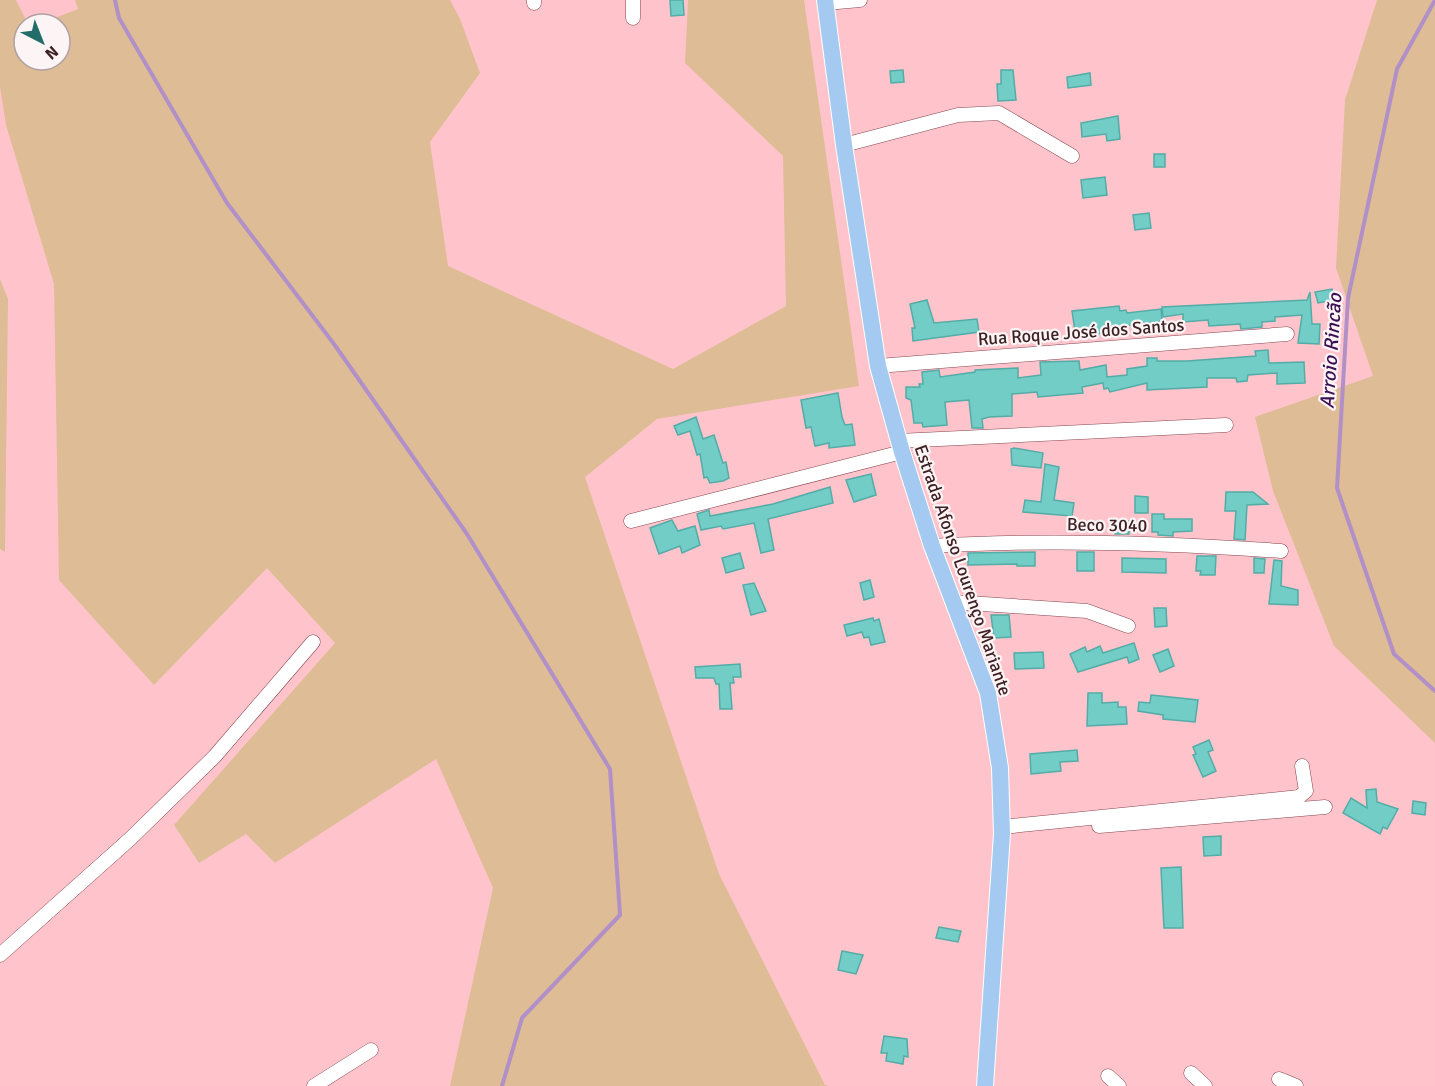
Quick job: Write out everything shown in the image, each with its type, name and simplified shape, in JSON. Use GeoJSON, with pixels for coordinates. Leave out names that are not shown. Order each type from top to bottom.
{"type":"FeatureCollection","features":[{"type":"Feature","properties":{"kind":"main road","name":"Estrada Afonso Lourenço Mariante"},"geometry":{"type":"LineString","coordinates":[[825,2],[844,145],[878,366],[900,447],[932,546],[988,693],[1000,768],[1002,831],[985,1086]]}},
{"type":"Feature","properties":{"kind":"street"},"geometry":{"type":"LineString","coordinates":[[633,0],[633,18]]}},
{"type":"Feature","properties":{"kind":"street"},"geometry":{"type":"LineString","coordinates":[[825,2],[860,0]]}},
{"type":"Feature","properties":{"kind":"street"},"geometry":{"type":"LineString","coordinates":[[844,145],[958,114],[999,113],[1072,156]]}},
{"type":"Feature","properties":{"kind":"street","name":"Rua Roque José dos Santos"},"geometry":{"type":"LineString","coordinates":[[878,366],[1287,334]]}},
{"type":"Feature","properties":{"kind":"street"},"geometry":{"type":"LineString","coordinates":[[631,521],[900,447],[1226,425]]}},
{"type":"Feature","properties":{"kind":"street","name":"Beco 3040"},"geometry":{"type":"LineString","coordinates":[[932,546],[1010,541],[1201,546],[1281,551]]}},
{"type":"Feature","properties":{"kind":"street"},"geometry":{"type":"LineString","coordinates":[[953,602],[1087,611],[1128,627]]}},
{"type":"Feature","properties":{"kind":"street"},"geometry":{"type":"LineString","coordinates":[[0,955],[130,839],[215,756],[313,642]]}},
{"type":"Feature","properties":{"kind":"street"},"geometry":{"type":"LineString","coordinates":[[1002,831],[1299,796],[1306,791],[1302,766]]}},
{"type":"Feature","properties":{"kind":"street"},"geometry":{"type":"LineString","coordinates":[[1002,831],[1325,807]]}},
{"type":"Feature","properties":{"kind":"street"},"geometry":{"type":"LineString","coordinates":[[314,1086],[371,1050]]}},
{"type":"Feature","properties":{"kind":"street"},"geometry":{"type":"LineString","coordinates":[[1191,1073],[1205,1086]]}},
{"type":"Feature","properties":{"kind":"street"},"geometry":{"type":"LineString","coordinates":[[1108,1076],[1119,1086]]}},
{"type":"Feature","properties":{"kind":"street"},"geometry":{"type":"LineString","coordinates":[[1279,1079],[1296,1086]]}},
{"type":"Feature","properties":{"kind":"shaded area"},"geometry":{"type":"Polygon","coordinates":[[[0,0],[16,0],[22,12],[12,12],[12,72],[72,72],[70,12],[78,9],[75,0],[450,0],[460,19],[480,73],[430,142],[448,266],[673,369],[786,306],[783,156],[685,63],[688,0],[804,0],[859,386],[657,419],[585,477],[719,874],[825,1085],[829,1086],[450,1086],[493,888],[436,759],[275,863],[246,834],[199,863],[174,825],[335,643],[267,568],[154,685],[59,580],[54,284],[6,125],[0,87],[0,0]]]}},
{"type":"Feature","properties":{"kind":"shaded area"},"geometry":{"type":"Polygon","coordinates":[[[1377,0],[1435,0],[1435,743],[1334,646],[1273,491],[1255,417],[1373,376],[1336,268],[1345,100],[1377,0]]]}},
{"type":"Feature","properties":{"kind":"shaded area"},"geometry":{"type":"Polygon","coordinates":[[[0,279],[8,299],[5,552],[0,549],[0,279]]]}},
{"type":"Feature","properties":{"kind":"building"},"geometry":{"type":"Polygon","coordinates":[[[670,0],[683,0],[684,15],[671,16],[670,0]]]}},
{"type":"Feature","properties":{"kind":"building"},"geometry":{"type":"Polygon","coordinates":[[[903,70],[904,82],[891,83],[890,71],[903,70]]]}},
{"type":"Feature","properties":{"kind":"building"},"geometry":{"type":"Polygon","coordinates":[[[1001,70],[1013,70],[1016,100],[998,101],[997,84],[1001,84],[1001,70]]]}},
{"type":"Feature","properties":{"kind":"building"},"geometry":{"type":"Polygon","coordinates":[[[1090,73],[1091,85],[1068,88],[1067,77],[1090,73]]]}},
{"type":"Feature","properties":{"kind":"building"},"geometry":{"type":"Polygon","coordinates":[[[1118,116],[1120,139],[1107,141],[1106,134],[1082,137],[1081,123],[1118,116]]]}},
{"type":"Feature","properties":{"kind":"building"},"geometry":{"type":"Polygon","coordinates":[[[1154,154],[1165,154],[1165,167],[1154,167],[1154,154]]]}},
{"type":"Feature","properties":{"kind":"building"},"geometry":{"type":"Polygon","coordinates":[[[1105,177],[1107,195],[1083,198],[1081,180],[1105,177]]]}},
{"type":"Feature","properties":{"kind":"building"},"geometry":{"type":"Polygon","coordinates":[[[1149,213],[1151,228],[1135,230],[1133,215],[1149,213]]]}},
{"type":"Feature","properties":{"kind":"building"},"geometry":{"type":"Polygon","coordinates":[[[1332,289],[1334,300],[1318,303],[1315,292],[1332,289]]]}},
{"type":"Feature","properties":{"kind":"building"},"geometry":{"type":"Polygon","coordinates":[[[1310,292],[1312,324],[1320,324],[1319,344],[1298,343],[1302,315],[1275,317],[1275,321],[1262,322],[1262,327],[1241,329],[1240,324],[1209,326],[1208,320],[1183,322],[1183,314],[1163,317],[1162,307],[1307,300],[1310,292]]]}},
{"type":"Feature","properties":{"kind":"building"},"geometry":{"type":"Polygon","coordinates":[[[927,300],[934,323],[977,319],[979,332],[913,341],[912,328],[915,328],[910,304],[927,300]]]}},
{"type":"Feature","properties":{"kind":"building"},"geometry":{"type":"Polygon","coordinates":[[[1119,306],[1120,311],[1126,310],[1127,313],[1161,309],[1162,321],[1109,328],[1102,330],[1103,333],[1080,336],[1079,330],[1075,331],[1072,311],[1119,306]]]}},
{"type":"Feature","properties":{"kind":"building"},"geometry":{"type":"Polygon","coordinates":[[[1268,350],[1269,363],[1304,362],[1305,383],[1277,384],[1277,373],[1248,375],[1247,381],[1237,382],[1236,378],[1207,378],[1207,387],[1147,390],[1147,383],[1110,392],[1108,388],[1104,389],[1103,383],[1082,387],[1083,393],[1038,397],[1037,392],[1012,394],[1012,416],[982,419],[983,428],[972,428],[969,400],[945,402],[947,425],[923,427],[922,423],[914,423],[911,400],[906,398],[906,387],[920,387],[919,384],[923,384],[922,372],[939,370],[940,377],[975,372],[975,370],[1018,368],[1018,378],[1041,375],[1040,362],[1079,361],[1080,370],[1106,365],[1107,377],[1127,375],[1127,369],[1147,366],[1147,358],[1157,358],[1157,361],[1187,361],[1256,356],[1255,351],[1268,350]]]}},
{"type":"Feature","properties":{"kind":"building"},"geometry":{"type":"Polygon","coordinates":[[[838,393],[845,425],[852,424],[855,445],[829,448],[829,443],[815,446],[811,427],[806,428],[801,400],[838,393]]]}},
{"type":"Feature","properties":{"kind":"building"},"geometry":{"type":"Polygon","coordinates":[[[696,417],[703,439],[714,435],[723,463],[726,462],[729,478],[723,481],[710,483],[707,477],[704,478],[700,454],[697,455],[690,431],[678,435],[674,426],[696,417]]]}},
{"type":"Feature","properties":{"kind":"building"},"geometry":{"type":"Polygon","coordinates":[[[1011,449],[1043,453],[1041,468],[1012,465],[1011,449]]]}},
{"type":"Feature","properties":{"kind":"building"},"geometry":{"type":"Polygon","coordinates":[[[1045,464],[1059,467],[1054,500],[1074,503],[1072,516],[1023,512],[1025,500],[1041,502],[1045,464]]]}},
{"type":"Feature","properties":{"kind":"building"},"geometry":{"type":"Polygon","coordinates":[[[871,474],[876,495],[854,502],[846,480],[871,474]]]}},
{"type":"Feature","properties":{"kind":"building"},"geometry":{"type":"Polygon","coordinates":[[[830,487],[833,503],[768,519],[774,550],[761,553],[754,523],[723,529],[721,526],[701,530],[697,514],[709,510],[710,516],[773,504],[830,487]]]}},
{"type":"Feature","properties":{"kind":"building"},"geometry":{"type":"Polygon","coordinates":[[[1226,492],[1253,492],[1268,504],[1247,505],[1245,540],[1234,539],[1236,511],[1225,511],[1226,492]]]}},
{"type":"Feature","properties":{"kind":"building"},"geometry":{"type":"Polygon","coordinates":[[[1135,496],[1148,497],[1148,513],[1135,513],[1135,496]]]}},
{"type":"Feature","properties":{"kind":"building"},"geometry":{"type":"Polygon","coordinates":[[[1152,514],[1164,514],[1164,519],[1192,519],[1192,531],[1173,532],[1173,536],[1158,535],[1158,532],[1152,532],[1152,514]]]}},
{"type":"Feature","properties":{"kind":"building"},"geometry":{"type":"Polygon","coordinates":[[[672,520],[678,531],[695,526],[700,545],[682,553],[680,546],[659,554],[650,528],[672,520]]]}},
{"type":"Feature","properties":{"kind":"building"},"geometry":{"type":"Polygon","coordinates":[[[1117,520],[1130,521],[1129,534],[1115,534],[1117,520]]]}},
{"type":"Feature","properties":{"kind":"building"},"geometry":{"type":"Polygon","coordinates":[[[1035,552],[1035,566],[968,565],[968,553],[1035,552]]]}},
{"type":"Feature","properties":{"kind":"building"},"geometry":{"type":"Polygon","coordinates":[[[1077,552],[1094,552],[1094,571],[1077,571],[1077,552]]]}},
{"type":"Feature","properties":{"kind":"building"},"geometry":{"type":"Polygon","coordinates":[[[740,553],[744,568],[726,573],[722,558],[740,553]]]}},
{"type":"Feature","properties":{"kind":"building"},"geometry":{"type":"Polygon","coordinates":[[[1197,556],[1216,556],[1215,575],[1200,575],[1201,571],[1196,571],[1197,556]]]}},
{"type":"Feature","properties":{"kind":"building"},"geometry":{"type":"Polygon","coordinates":[[[1122,558],[1166,559],[1166,573],[1122,572],[1122,558]]]}},
{"type":"Feature","properties":{"kind":"building"},"geometry":{"type":"Polygon","coordinates":[[[1254,558],[1265,559],[1264,573],[1254,573],[1254,558]]]}},
{"type":"Feature","properties":{"kind":"building"},"geometry":{"type":"Polygon","coordinates":[[[1274,560],[1282,561],[1281,586],[1298,590],[1298,605],[1269,604],[1274,560]]]}},
{"type":"Feature","properties":{"kind":"building"},"geometry":{"type":"Polygon","coordinates":[[[870,580],[874,597],[864,600],[860,583],[870,580]]]}},
{"type":"Feature","properties":{"kind":"building"},"geometry":{"type":"Polygon","coordinates":[[[754,583],[766,611],[751,615],[743,585],[754,583]]]}},
{"type":"Feature","properties":{"kind":"building"},"geometry":{"type":"Polygon","coordinates":[[[1154,608],[1166,608],[1167,626],[1155,627],[1154,608]]]}},
{"type":"Feature","properties":{"kind":"building"},"geometry":{"type":"Polygon","coordinates":[[[991,615],[1009,615],[1011,637],[994,638],[991,615]]]}},
{"type":"Feature","properties":{"kind":"building"},"geometry":{"type":"Polygon","coordinates":[[[873,618],[874,621],[879,619],[885,642],[871,645],[869,637],[864,638],[862,632],[847,636],[844,625],[873,618]]]}},
{"type":"Feature","properties":{"kind":"building"},"geometry":{"type":"Polygon","coordinates":[[[1134,643],[1139,659],[1129,663],[1127,657],[1078,672],[1070,654],[1085,647],[1087,652],[1100,646],[1103,653],[1134,643]]]}},
{"type":"Feature","properties":{"kind":"building"},"geometry":{"type":"Polygon","coordinates":[[[1168,649],[1174,666],[1160,672],[1153,655],[1168,649]]]}},
{"type":"Feature","properties":{"kind":"building"},"geometry":{"type":"Polygon","coordinates":[[[1043,652],[1044,668],[1015,669],[1014,653],[1043,652]]]}},
{"type":"Feature","properties":{"kind":"building"},"geometry":{"type":"Polygon","coordinates":[[[740,664],[741,677],[733,677],[734,683],[730,683],[732,709],[720,709],[719,684],[716,684],[714,678],[696,678],[695,667],[740,664]]]}},
{"type":"Feature","properties":{"kind":"building"},"geometry":{"type":"Polygon","coordinates":[[[1088,693],[1102,693],[1102,703],[1118,702],[1118,707],[1126,707],[1127,724],[1087,726],[1088,693]]]}},
{"type":"Feature","properties":{"kind":"building"},"geometry":{"type":"Polygon","coordinates":[[[1151,695],[1198,700],[1195,722],[1163,719],[1163,715],[1138,711],[1139,702],[1150,703],[1151,695]]]}},
{"type":"Feature","properties":{"kind":"building"},"geometry":{"type":"Polygon","coordinates":[[[1209,740],[1213,750],[1208,752],[1216,771],[1203,777],[1193,755],[1196,754],[1193,747],[1209,740]]]}},
{"type":"Feature","properties":{"kind":"building"},"geometry":{"type":"Polygon","coordinates":[[[1077,750],[1078,761],[1060,762],[1061,771],[1031,774],[1030,754],[1077,750]]]}},
{"type":"Feature","properties":{"kind":"building"},"geometry":{"type":"Polygon","coordinates":[[[1376,789],[1377,802],[1398,809],[1387,829],[1383,827],[1380,834],[1343,813],[1351,798],[1367,808],[1366,790],[1376,789]]]}},
{"type":"Feature","properties":{"kind":"building"},"geometry":{"type":"Polygon","coordinates":[[[1413,801],[1426,803],[1425,815],[1412,813],[1413,801]]]}},
{"type":"Feature","properties":{"kind":"building"},"geometry":{"type":"Polygon","coordinates":[[[1221,836],[1221,855],[1204,856],[1203,837],[1221,836]]]}},
{"type":"Feature","properties":{"kind":"building"},"geometry":{"type":"Polygon","coordinates":[[[1181,867],[1183,928],[1164,928],[1161,868],[1181,867]]]}},
{"type":"Feature","properties":{"kind":"building"},"geometry":{"type":"Polygon","coordinates":[[[939,927],[961,931],[958,942],[936,938],[939,927]]]}},
{"type":"Feature","properties":{"kind":"building"},"geometry":{"type":"Polygon","coordinates":[[[842,951],[863,955],[856,974],[838,970],[842,951]]]}},
{"type":"Feature","properties":{"kind":"building"},"geometry":{"type":"Polygon","coordinates":[[[884,1036],[907,1039],[908,1057],[904,1056],[903,1064],[886,1061],[887,1053],[881,1053],[884,1036]]]}},
{"type":"Feature","properties":{"kind":"waterway"},"geometry":{"type":"LineString","coordinates":[[115,0],[119,18],[227,203],[334,344],[467,534],[610,769],[620,915],[522,1018],[502,1086]]}},
{"type":"Feature","properties":{"kind":"waterway","name":"Arroio Rincão"},"geometry":{"type":"LineString","coordinates":[[1435,0],[1397,69],[1348,298],[1337,488],[1394,654],[1435,691]]}}]}
